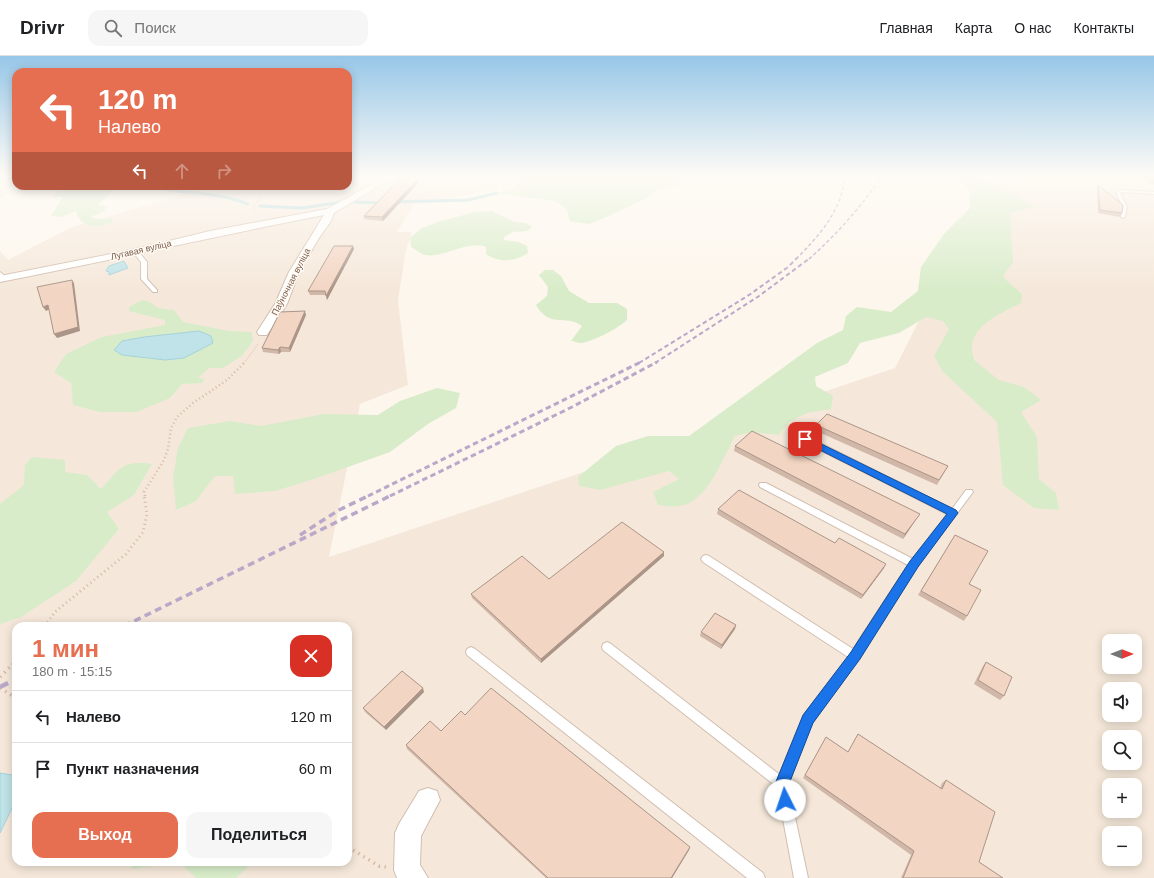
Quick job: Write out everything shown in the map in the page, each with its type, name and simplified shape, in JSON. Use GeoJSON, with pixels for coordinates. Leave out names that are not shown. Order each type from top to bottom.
{"type":"FeatureCollection","features":[{"type":"Feature","properties":{"kind":"street","name":"Лугавая вуліца"},"geometry":{"type":"LineString","coordinates":[[1,277],[136,252],[260,224],[312,214]]}},
{"type":"Feature","properties":{"kind":"street","name":"Паўночная вуліца"},"geometry":{"type":"LineString","coordinates":[[264,332],[281,304],[294,272],[329,214]]}},
{"type":"Feature","properties":{"kind":"street"},"geometry":{"type":"LineString","coordinates":[[410,874],[408,833],[428,800]]}},
{"type":"Feature","properties":{"kind":"lane"},"geometry":{"type":"LineString","coordinates":[[136,252],[144,262],[144,279],[155,292]]}},
{"type":"Feature","properties":{"kind":"lane"},"geometry":{"type":"LineString","coordinates":[[805,439],[953,513]]}},
{"type":"Feature","properties":{"kind":"lane"},"geometry":{"type":"LineString","coordinates":[[763,485],[914,564]]}},
{"type":"Feature","properties":{"kind":"lane"},"geometry":{"type":"LineString","coordinates":[[801,878],[782,784],[808,719],[855,656],[914,564],[969,492]]}},
{"type":"Feature","properties":{"kind":"lane"},"geometry":{"type":"LineString","coordinates":[[706,559],[855,656]]}},
{"type":"Feature","properties":{"kind":"lane"},"geometry":{"type":"LineString","coordinates":[[608,648],[782,784]]}},
{"type":"Feature","properties":{"kind":"lane"},"geometry":{"type":"LineString","coordinates":[[471,652],[758,878]]}},
{"type":"Feature","properties":{"kind":"path"},"geometry":{"type":"LineString","coordinates":[[256,214],[260,224]]}},
{"type":"Feature","properties":{"kind":"path"},"geometry":{"type":"LineString","coordinates":[[48,622],[55,612],[126,554],[143,532],[146,514],[144,492],[160,469],[168,449],[170,432],[176,417],[196,400],[222,383],[245,362],[258,344],[264,332]]}},
{"type":"Feature","properties":{"kind":"path"},"geometry":{"type":"LineString","coordinates":[[0,677],[12,665]]}},
{"type":"Feature","properties":{"kind":"path"},"geometry":{"type":"LineString","coordinates":[[0,688],[12,696]]}},
{"type":"Feature","properties":{"kind":"path"},"geometry":{"type":"LineString","coordinates":[[352,849],[379,866],[410,874]]}},
{"type":"Feature","properties":{"kind":"shaded area"},"geometry":{"type":"Polygon","coordinates":[[[116,214],[408,214],[397,232],[412,232],[406,250],[398,300],[408,385],[360,404],[329,557],[895,368],[972,214],[1154,214],[1154,878],[0,878],[0,251],[8,260],[72,227],[116,214]]]}},
{"type":"Feature","properties":{"kind":"green space"},"geometry":{"type":"Polygon","coordinates":[[[52,214],[68,214],[61,217],[51,216],[52,214]]]}},
{"type":"Feature","properties":{"kind":"green space"},"geometry":{"type":"Polygon","coordinates":[[[77,214],[97,214],[91,217],[97,219],[112,219],[113,223],[91,226],[86,224],[77,214]]]}},
{"type":"Feature","properties":{"kind":"green space"},"geometry":{"type":"Polygon","coordinates":[[[466,214],[499,214],[514,222],[526,223],[532,227],[527,231],[513,232],[504,237],[504,240],[519,242],[527,246],[528,253],[512,260],[502,260],[486,254],[486,247],[479,245],[437,255],[422,254],[411,247],[410,238],[422,228],[466,214]]]}},
{"type":"Feature","properties":{"kind":"green space"},"geometry":{"type":"Polygon","coordinates":[[[568,214],[612,214],[589,224],[570,221],[568,214]]]}},
{"type":"Feature","properties":{"kind":"green space"},"geometry":{"type":"Polygon","coordinates":[[[964,214],[1010,214],[1013,263],[1003,275],[1005,279],[1022,294],[1021,303],[999,314],[979,330],[972,344],[974,360],[999,380],[1024,387],[1041,400],[1021,412],[1037,437],[1039,479],[1056,493],[1059,510],[1034,508],[1003,485],[997,422],[943,372],[934,356],[949,329],[943,321],[926,317],[899,333],[860,343],[848,363],[815,377],[816,386],[833,396],[831,409],[807,413],[789,422],[779,435],[752,432],[735,436],[711,482],[698,497],[687,504],[675,506],[658,505],[653,492],[679,479],[669,471],[600,490],[579,486],[578,477],[616,446],[648,436],[689,436],[817,343],[843,330],[846,316],[857,307],[891,312],[918,291],[921,267],[944,234],[964,214]]]}},
{"type":"Feature","properties":{"kind":"green space"},"geometry":{"type":"Polygon","coordinates":[[[545,270],[553,270],[561,276],[569,291],[589,303],[617,303],[627,309],[627,320],[612,331],[592,340],[581,343],[571,341],[582,326],[576,322],[547,317],[536,305],[547,296],[548,287],[539,275],[545,270]]]}},
{"type":"Feature","properties":{"kind":"green space"},"geometry":{"type":"Polygon","coordinates":[[[142,300],[150,302],[158,308],[174,310],[183,322],[229,331],[252,332],[253,341],[242,356],[223,368],[209,368],[198,378],[205,379],[202,383],[182,384],[170,398],[137,412],[100,412],[73,405],[71,383],[54,372],[66,354],[102,337],[165,325],[165,320],[129,311],[129,307],[142,300]],[[163,336],[144,337],[122,355],[165,360],[163,336]]]}},
{"type":"Feature","properties":{"kind":"green space"},"geometry":{"type":"Polygon","coordinates":[[[437,388],[460,393],[456,408],[428,424],[390,452],[275,491],[235,494],[233,476],[215,476],[196,501],[176,510],[173,478],[178,448],[188,428],[230,421],[261,426],[324,414],[378,415],[400,401],[437,388]]]}},
{"type":"Feature","properties":{"kind":"green space"},"geometry":{"type":"Polygon","coordinates":[[[32,457],[65,460],[65,472],[87,475],[101,489],[122,467],[134,463],[152,464],[134,495],[107,512],[119,529],[76,581],[21,617],[0,624],[0,504],[24,485],[25,465],[32,457]]]}},
{"type":"Feature","properties":{"kind":"green space"},"geometry":{"type":"Polygon","coordinates":[[[131,866],[156,866],[132,869],[131,866]]]}},
{"type":"Feature","properties":{"kind":"green space"},"geometry":{"type":"Polygon","coordinates":[[[183,866],[249,866],[236,878],[196,878],[183,866]]]}},
{"type":"Feature","properties":{"kind":"water"},"geometry":{"type":"Polygon","coordinates":[[[124,261],[128,268],[109,275],[109,272],[106,271],[109,266],[124,261]]]}},
{"type":"Feature","properties":{"kind":"water"},"geometry":{"type":"Polygon","coordinates":[[[199,331],[211,336],[213,343],[184,358],[165,360],[122,355],[114,350],[122,341],[199,331]]]}},
{"type":"Feature","properties":{"kind":"water"},"geometry":{"type":"Polygon","coordinates":[[[0,773],[12,775],[12,808],[0,833],[0,773]]]}},
{"type":"Feature","properties":{"kind":"building"},"geometry":{"type":"Polygon","coordinates":[[[366,214],[384,214],[382,217],[364,216],[366,214]]]}},
{"type":"Feature","properties":{"kind":"building"},"geometry":{"type":"Polygon","coordinates":[[[334,246],[353,246],[326,296],[325,291],[308,291],[334,246]]]}},
{"type":"Feature","properties":{"kind":"building"},"geometry":{"type":"Polygon","coordinates":[[[72,280],[78,327],[54,334],[48,305],[43,307],[37,287],[72,280]]]}},
{"type":"Feature","properties":{"kind":"building"},"geometry":{"type":"Polygon","coordinates":[[[305,311],[289,348],[280,347],[278,350],[262,348],[280,312],[305,311]]]}},
{"type":"Feature","properties":{"kind":"building"},"geometry":{"type":"Polygon","coordinates":[[[827,414],[948,466],[939,480],[816,425],[827,414]]]}},
{"type":"Feature","properties":{"kind":"building"},"geometry":{"type":"Polygon","coordinates":[[[752,431],[920,514],[905,534],[735,446],[752,431]]]}},
{"type":"Feature","properties":{"kind":"building"},"geometry":{"type":"Polygon","coordinates":[[[739,490],[835,543],[839,538],[886,564],[863,595],[718,509],[739,490]]]}},
{"type":"Feature","properties":{"kind":"building"},"geometry":{"type":"Polygon","coordinates":[[[622,522],[664,552],[541,659],[471,594],[522,556],[549,579],[622,522]]]}},
{"type":"Feature","properties":{"kind":"building"},"geometry":{"type":"Polygon","coordinates":[[[955,535],[988,551],[969,584],[981,590],[967,616],[921,591],[955,535]]]}},
{"type":"Feature","properties":{"kind":"building"},"geometry":{"type":"Polygon","coordinates":[[[715,613],[736,625],[722,645],[701,632],[715,613]]]}},
{"type":"Feature","properties":{"kind":"building"},"geometry":{"type":"Polygon","coordinates":[[[986,662],[1012,677],[1004,696],[978,680],[986,662]]]}},
{"type":"Feature","properties":{"kind":"building"},"geometry":{"type":"Polygon","coordinates":[[[402,671],[423,688],[384,727],[363,708],[402,671]]]}},
{"type":"Feature","properties":{"kind":"building"},"geometry":{"type":"Polygon","coordinates":[[[491,688],[690,847],[671,878],[548,878],[406,745],[430,721],[441,731],[461,711],[465,715],[491,688]]]}},
{"type":"Feature","properties":{"kind":"building"},"geometry":{"type":"Polygon","coordinates":[[[858,734],[942,789],[946,780],[995,812],[979,862],[1003,878],[903,878],[914,851],[805,775],[826,737],[848,752],[858,734]]]}},
{"type":"Feature","properties":{"kind":"railway"},"geometry":{"type":"LineString","coordinates":[[796,259],[813,241],[833,214]]}},
{"type":"Feature","properties":{"kind":"railway"},"geometry":{"type":"LineString","coordinates":[[809,259],[853,214]]}},
{"type":"Feature","properties":{"kind":"railway"},"geometry":{"type":"LineString","coordinates":[[655,363],[759,296],[810,258]]}},
{"type":"Feature","properties":{"kind":"railway"},"geometry":{"type":"LineString","coordinates":[[639,363],[749,295],[788,267],[796,259]]}},
{"type":"Feature","properties":{"kind":"railway"},"geometry":{"type":"LineString","coordinates":[[390,496],[572,407],[657,362]]}},
{"type":"Feature","properties":{"kind":"railway"},"geometry":{"type":"LineString","coordinates":[[368,496],[639,363]]}},
{"type":"Feature","properties":{"kind":"railway"},"geometry":{"type":"LineString","coordinates":[[300,535],[339,510],[370,495]]}},
{"type":"Feature","properties":{"kind":"railway"},"geometry":{"type":"LineString","coordinates":[[132,622],[392,495]]}},
{"type":"Feature","properties":{"kind":"railway"},"geometry":{"type":"LineString","coordinates":[[0,687],[12,681]]}},
{"type":"Feature","properties":{"kind":"route"},"geometry":{"type":"LineString","coordinates":[[785,800],[782,784],[808,719],[855,656],[914,564],[953,513],[805,439]]}}]}
